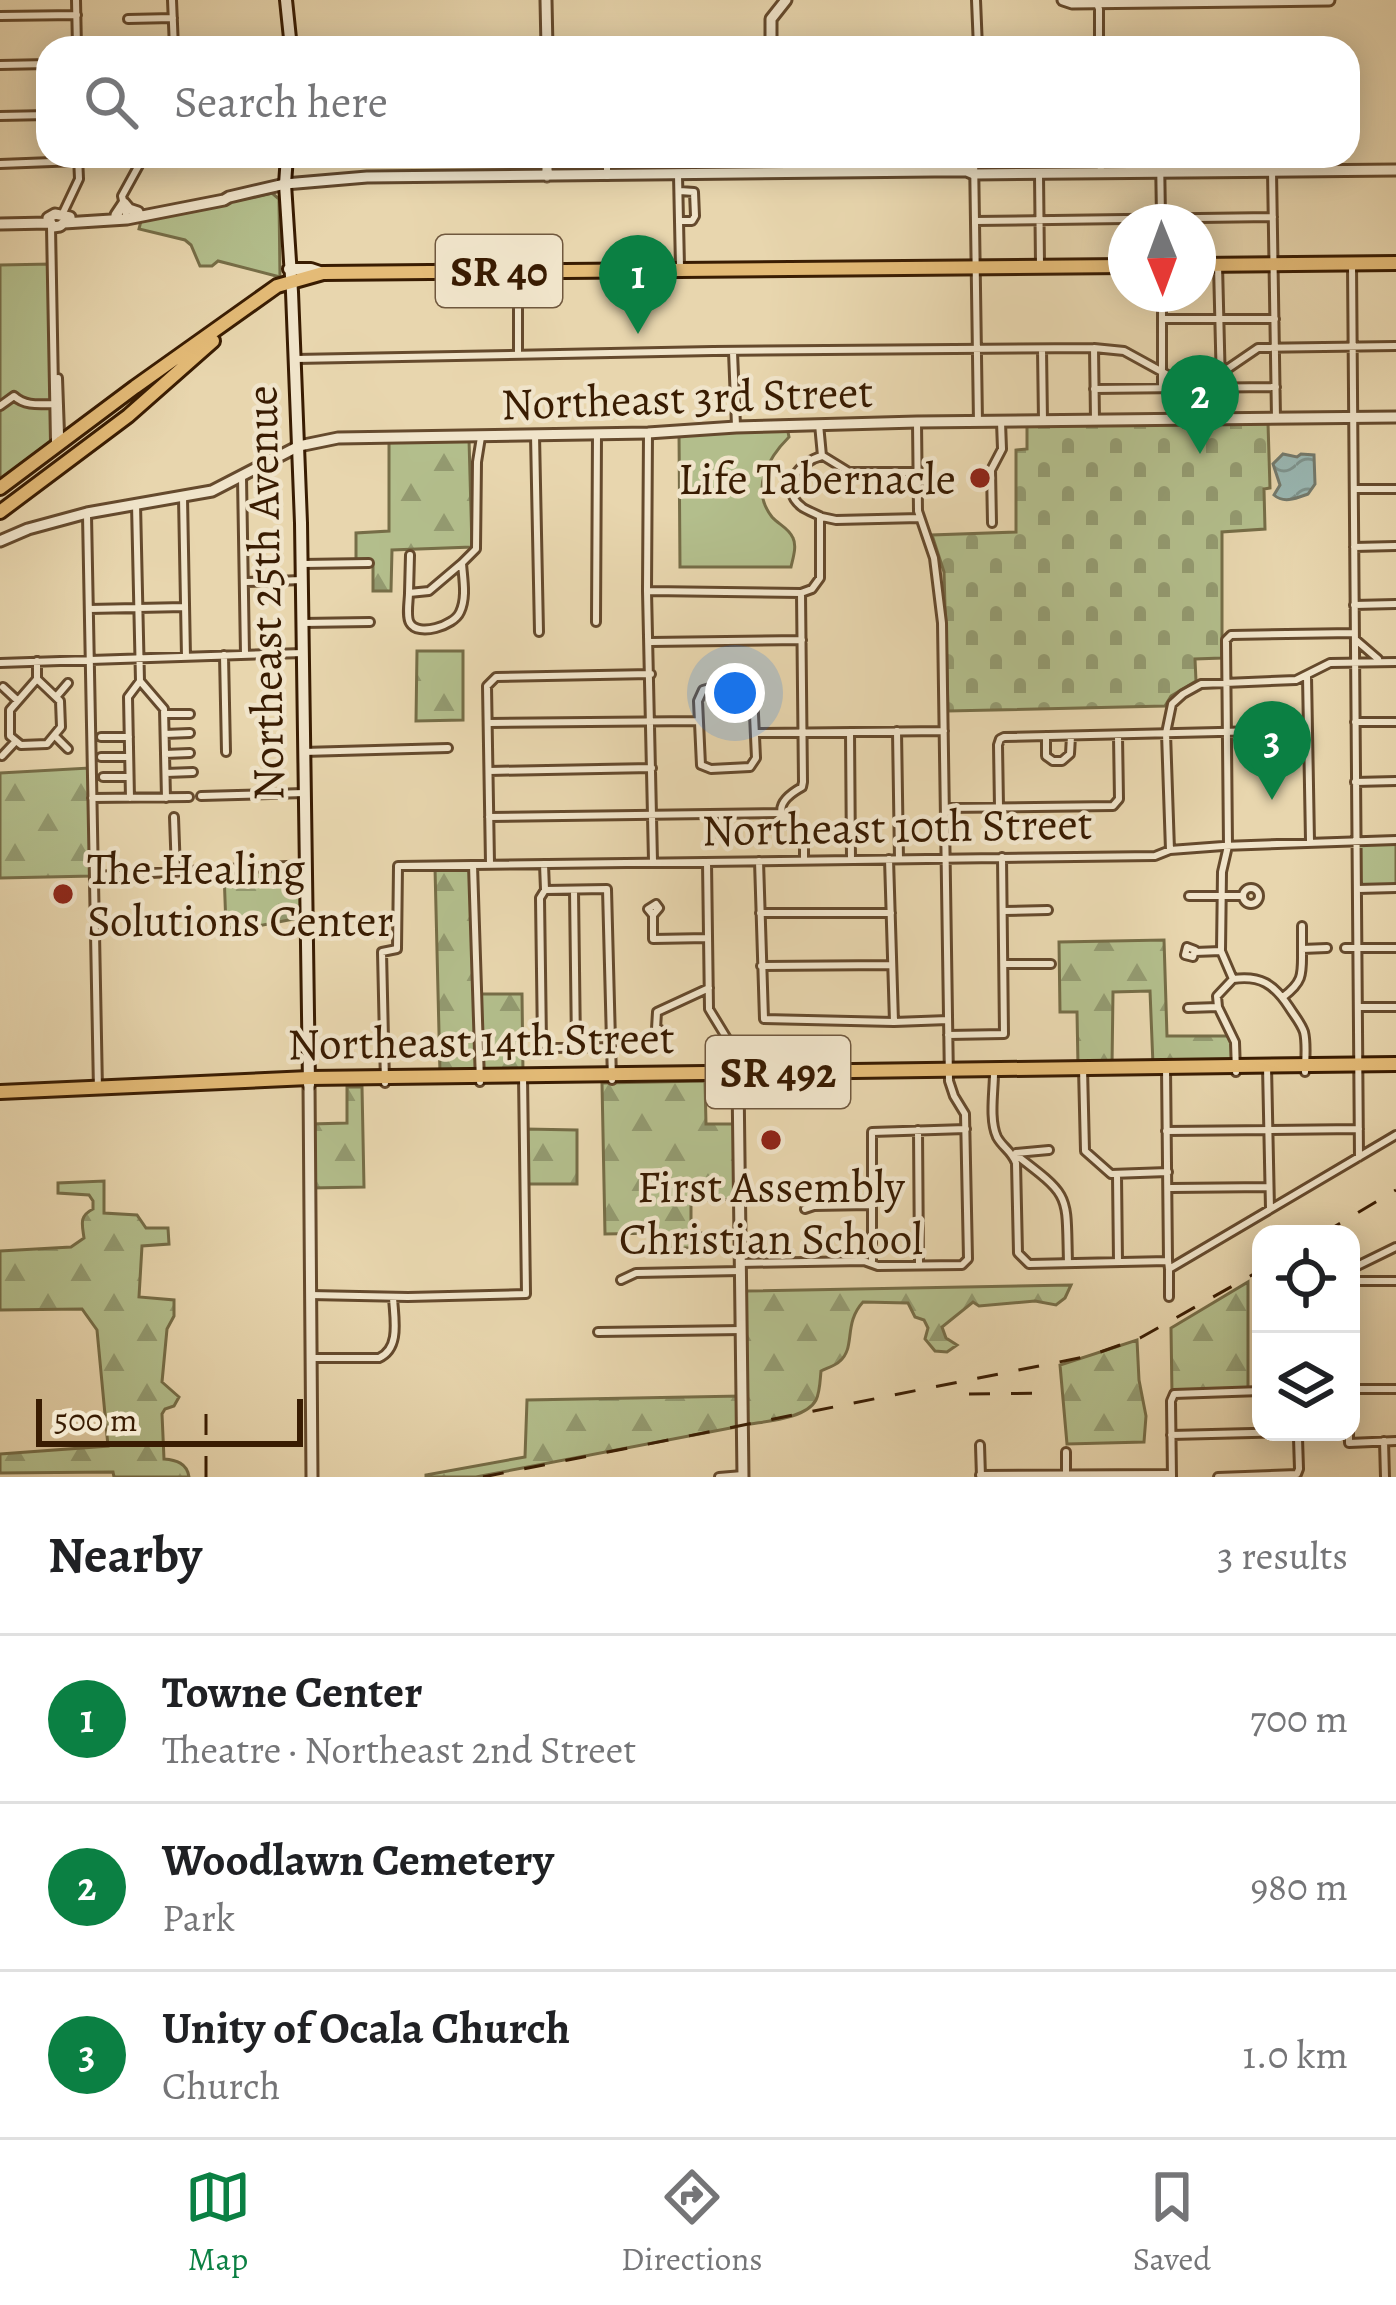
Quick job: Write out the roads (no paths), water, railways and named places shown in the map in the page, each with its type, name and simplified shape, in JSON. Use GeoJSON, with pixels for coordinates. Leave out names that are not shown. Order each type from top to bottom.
{"type":"FeatureCollection","features":[{"type":"Feature","properties":{"kind":"main road"},"geometry":{"type":"LineString","coordinates":[[289,0],[293,36]]}},
{"type":"Feature","properties":{"kind":"main road","name":"Northeast 25th Avenue"},"geometry":{"type":"LineString","coordinates":[[287,168],[302,564],[309,1081]]}},
{"type":"Feature","properties":{"kind":"main road"},"geometry":{"type":"LineString","coordinates":[[1218,265],[1396,263]]}},
{"type":"Feature","properties":{"kind":"main road","name":"SR 40"},"geometry":{"type":"LineString","coordinates":[[0,488],[290,276],[1108,266]]}},
{"type":"Feature","properties":{"kind":"main road","name":"SR 40"},"geometry":{"type":"LineString","coordinates":[[0,512],[146,402],[274,295],[290,276]]}},
{"type":"Feature","properties":{"kind":"main road"},"geometry":{"type":"LineString","coordinates":[[274,295],[288,297],[293,305]]}},
{"type":"Feature","properties":{"kind":"main road"},"geometry":{"type":"LineString","coordinates":[[135,387],[146,402]]}},
{"type":"Feature","properties":{"kind":"main road"},"geometry":{"type":"LineString","coordinates":[[33,487],[70,456],[70,448],[59,443]]}},
{"type":"Feature","properties":{"kind":"main road","name":"Northeast 14th Street"},"geometry":{"type":"LineString","coordinates":[[0,1095],[309,1081],[1396,1067]]}},
{"type":"Feature","properties":{"kind":"street"},"geometry":{"type":"LineString","coordinates":[[76,0],[77,36]]}},
{"type":"Feature","properties":{"kind":"street"},"geometry":{"type":"LineString","coordinates":[[172,0],[174,36]]}},
{"type":"Feature","properties":{"kind":"street"},"geometry":{"type":"LineString","coordinates":[[546,0],[547,36]]}},
{"type":"Feature","properties":{"kind":"street"},"geometry":{"type":"LineString","coordinates":[[770,36],[771,20],[786,0]]}},
{"type":"Feature","properties":{"kind":"street"},"geometry":{"type":"LineString","coordinates":[[976,0],[978,36]]}},
{"type":"Feature","properties":{"kind":"street"},"geometry":{"type":"LineString","coordinates":[[1063,0],[1072,4],[1329,0]]}},
{"type":"Feature","properties":{"kind":"street"},"geometry":{"type":"LineString","coordinates":[[1095,1],[1099,36]]}},
{"type":"Feature","properties":{"kind":"street"},"geometry":{"type":"LineString","coordinates":[[0,16],[77,15]]}},
{"type":"Feature","properties":{"kind":"street"},"geometry":{"type":"LineString","coordinates":[[128,20],[173,18]]}},
{"type":"Feature","properties":{"kind":"street"},"geometry":{"type":"LineString","coordinates":[[0,64],[36,64]]}},
{"type":"Feature","properties":{"kind":"street"},"geometry":{"type":"LineString","coordinates":[[0,116],[36,115]]}},
{"type":"Feature","properties":{"kind":"street"},"geometry":{"type":"LineString","coordinates":[[0,164],[36,162]]}},
{"type":"Feature","properties":{"kind":"street"},"geometry":{"type":"LineString","coordinates":[[59,443],[59,219],[79,179],[78,168]]}},
{"type":"Feature","properties":{"kind":"street"},"geometry":{"type":"LineString","coordinates":[[126,212],[122,196],[137,168]]}},
{"type":"Feature","properties":{"kind":"street"},"geometry":{"type":"LineString","coordinates":[[547,168],[547,176]]}},
{"type":"Feature","properties":{"kind":"street"},"geometry":{"type":"LineString","coordinates":[[607,168],[607,176]]}},
{"type":"Feature","properties":{"kind":"street"},"geometry":{"type":"LineString","coordinates":[[974,168],[978,422]]}},
{"type":"Feature","properties":{"kind":"street"},"geometry":{"type":"LineString","coordinates":[[1101,168],[1101,172]]}},
{"type":"Feature","properties":{"kind":"street"},"geometry":{"type":"LineString","coordinates":[[1160,168],[1161,204]]}},
{"type":"Feature","properties":{"kind":"street"},"geometry":{"type":"LineString","coordinates":[[1276,418],[1278,168]]}},
{"type":"Feature","properties":{"kind":"street"},"geometry":{"type":"LineString","coordinates":[[0,221],[126,212],[285,184],[367,177],[1396,170]]}},
{"type":"Feature","properties":{"kind":"street"},"geometry":{"type":"LineString","coordinates":[[1040,172],[1040,267]]}},
{"type":"Feature","properties":{"kind":"street"},"geometry":{"type":"LineString","coordinates":[[678,175],[680,270]]}},
{"type":"Feature","properties":{"kind":"street"},"geometry":{"type":"LineString","coordinates":[[679,191],[694,193],[695,198],[693,220],[679,221]]}},
{"type":"Feature","properties":{"kind":"street"},"geometry":{"type":"LineString","coordinates":[[1216,219],[1274,218]]}},
{"type":"Feature","properties":{"kind":"street"},"geometry":{"type":"LineString","coordinates":[[975,221],[1108,220]]}},
{"type":"Feature","properties":{"kind":"street"},"geometry":{"type":"LineString","coordinates":[[1352,264],[1359,1157]]}},
{"type":"Feature","properties":{"kind":"street"},"geometry":{"type":"LineString","coordinates":[[1218,265],[1221,388]]}},
{"type":"Feature","properties":{"kind":"street"},"geometry":{"type":"LineString","coordinates":[[518,271],[518,354]]}},
{"type":"Feature","properties":{"kind":"street"},"geometry":{"type":"LineString","coordinates":[[1162,312],[1162,388]]}},
{"type":"Feature","properties":{"kind":"street"},"geometry":{"type":"LineString","coordinates":[[1162,319],[1275,319]]}},
{"type":"Feature","properties":{"kind":"street"},"geometry":{"type":"LineString","coordinates":[[1094,388],[1192,385],[1220,374],[1258,349],[1396,346]]}},
{"type":"Feature","properties":{"kind":"street"},"geometry":{"type":"LineString","coordinates":[[295,359],[1094,348],[1124,351],[1192,385],[1276,386]]}},
{"type":"Feature","properties":{"kind":"street"},"geometry":{"type":"LineString","coordinates":[[1094,348],[1095,420]]}},
{"type":"Feature","properties":{"kind":"street"},"geometry":{"type":"LineString","coordinates":[[1042,350],[1043,421]]}},
{"type":"Feature","properties":{"kind":"street"},"geometry":{"type":"LineString","coordinates":[[733,352],[736,427]]}},
{"type":"Feature","properties":{"kind":"street"},"geometry":{"type":"LineString","coordinates":[[0,406],[14,396],[21,403],[56,404]]}},
{"type":"Feature","properties":{"kind":"street","name":"Northeast 3rd Street"},"geometry":{"type":"LineString","coordinates":[[0,541],[87,513],[212,491],[299,446],[338,438],[916,422],[1396,417]]}},
{"type":"Feature","properties":{"kind":"street"},"geometry":{"type":"LineString","coordinates":[[621,1280],[636,1273],[919,1265],[965,1263],[968,1259],[965,1114],[951,1090],[949,1073],[939,592],[934,558],[920,518],[916,422]]}},
{"type":"Feature","properties":{"kind":"street"},"geometry":{"type":"LineString","coordinates":[[992,523],[991,470],[1002,449],[1001,422]]}},
{"type":"Feature","properties":{"kind":"street"},"geometry":{"type":"LineString","coordinates":[[819,424],[822,455]]}},
{"type":"Feature","properties":{"kind":"street"},"geometry":{"type":"LineString","coordinates":[[648,433],[653,862]]}},
{"type":"Feature","properties":{"kind":"street"},"geometry":{"type":"LineString","coordinates":[[596,622],[597,434]]}},
{"type":"Feature","properties":{"kind":"street"},"geometry":{"type":"LineString","coordinates":[[535,435],[539,632]]}},
{"type":"Feature","properties":{"kind":"street"},"geometry":{"type":"LineString","coordinates":[[409,593],[427,592],[476,549],[476,461],[482,437]]}},
{"type":"Feature","properties":{"kind":"street"},"geometry":{"type":"LineString","coordinates":[[917,472],[849,472],[822,455],[797,470],[792,491],[802,507],[836,520],[920,518]]}},
{"type":"Feature","properties":{"kind":"street"},"geometry":{"type":"LineString","coordinates":[[242,478],[245,655]]}},
{"type":"Feature","properties":{"kind":"street"},"geometry":{"type":"LineString","coordinates":[[1354,489],[1396,489]]}},
{"type":"Feature","properties":{"kind":"street"},"geometry":{"type":"LineString","coordinates":[[183,497],[186,657]]}},
{"type":"Feature","properties":{"kind":"street"},"geometry":{"type":"LineString","coordinates":[[136,504],[140,681],[164,706],[166,797]]}},
{"type":"Feature","properties":{"kind":"street"},"geometry":{"type":"LineString","coordinates":[[87,513],[98,1090]]}},
{"type":"Feature","properties":{"kind":"street"},"geometry":{"type":"LineString","coordinates":[[647,591],[801,593],[812,589],[820,578],[820,516]]}},
{"type":"Feature","properties":{"kind":"street"},"geometry":{"type":"LineString","coordinates":[[1354,547],[1396,546]]}},
{"type":"Feature","properties":{"kind":"street"},"geometry":{"type":"LineString","coordinates":[[410,555],[410,624],[418,628],[438,628],[459,615],[462,563]]}},
{"type":"Feature","properties":{"kind":"street"},"geometry":{"type":"LineString","coordinates":[[302,564],[369,563]]}},
{"type":"Feature","properties":{"kind":"street"},"geometry":{"type":"LineString","coordinates":[[452,572],[464,585]]}},
{"type":"Feature","properties":{"kind":"street"},"geometry":{"type":"LineString","coordinates":[[244,582],[302,580]]}},
{"type":"Feature","properties":{"kind":"street"},"geometry":{"type":"LineString","coordinates":[[801,593],[802,787],[783,801],[781,813],[784,822],[803,838],[804,860]]}},
{"type":"Feature","properties":{"kind":"street"},"geometry":{"type":"LineString","coordinates":[[1354,605],[1396,604]]}},
{"type":"Feature","properties":{"kind":"street"},"geometry":{"type":"LineString","coordinates":[[89,609],[185,608]]}},
{"type":"Feature","properties":{"kind":"street"},"geometry":{"type":"LineString","coordinates":[[302,623],[370,622]]}},
{"type":"Feature","properties":{"kind":"street"},"geometry":{"type":"LineString","coordinates":[[1233,979],[1221,951],[1222,872],[1228,846],[1228,636],[1354,635],[1380,662]]}},
{"type":"Feature","properties":{"kind":"street"},"geometry":{"type":"LineString","coordinates":[[650,642],[802,640]]}},
{"type":"Feature","properties":{"kind":"street"},"geometry":{"type":"LineString","coordinates":[[0,663],[302,653]]}},
{"type":"Feature","properties":{"kind":"street"},"geometry":{"type":"LineString","coordinates":[[224,655],[226,752]]}},
{"type":"Feature","properties":{"kind":"street"},"geometry":{"type":"LineString","coordinates":[[37,661],[37,679],[10,710],[10,736],[23,746],[45,745],[61,727],[60,704],[37,679]]}},
{"type":"Feature","properties":{"kind":"street"},"geometry":{"type":"LineString","coordinates":[[1169,850],[1166,733],[1172,704],[1201,684],[1285,682],[1330,663],[1396,662]]}},
{"type":"Feature","properties":{"kind":"street"},"geometry":{"type":"LineString","coordinates":[[490,864],[487,686],[496,677],[651,674]]}},
{"type":"Feature","properties":{"kind":"street"},"geometry":{"type":"LineString","coordinates":[[1307,676],[1310,842]]}},
{"type":"Feature","properties":{"kind":"street"},"geometry":{"type":"LineString","coordinates":[[130,798],[129,757],[112,737],[140,681]]}},
{"type":"Feature","properties":{"kind":"street"},"geometry":{"type":"LineString","coordinates":[[56,697],[68,683]]}},
{"type":"Feature","properties":{"kind":"street"},"geometry":{"type":"LineString","coordinates":[[3,687],[18,701]]}},
{"type":"Feature","properties":{"kind":"street"},"geometry":{"type":"LineString","coordinates":[[131,691],[147,690]]}},
{"type":"Feature","properties":{"kind":"street"},"geometry":{"type":"LineString","coordinates":[[703,690],[750,690],[755,698],[756,733],[756,758],[750,767],[705,768],[699,760],[699,695],[703,690]]}},
{"type":"Feature","properties":{"kind":"street"},"geometry":{"type":"LineString","coordinates":[[165,714],[190,714]]}},
{"type":"Feature","properties":{"kind":"street"},"geometry":{"type":"LineString","coordinates":[[490,723],[698,721]]}},
{"type":"Feature","properties":{"kind":"street"},"geometry":{"type":"LineString","coordinates":[[1355,722],[1396,722]]}},
{"type":"Feature","properties":{"kind":"street"},"geometry":{"type":"LineString","coordinates":[[756,733],[944,730]]}},
{"type":"Feature","properties":{"kind":"street"},"geometry":{"type":"LineString","coordinates":[[999,807],[1000,739],[1004,737],[1308,730]]}},
{"type":"Feature","properties":{"kind":"street"},"geometry":{"type":"LineString","coordinates":[[894,1022],[891,913],[897,731]]}},
{"type":"Feature","properties":{"kind":"street"},"geometry":{"type":"LineString","coordinates":[[850,732],[851,859]]}},
{"type":"Feature","properties":{"kind":"street"},"geometry":{"type":"LineString","coordinates":[[165,734],[190,733]]}},
{"type":"Feature","properties":{"kind":"street"},"geometry":{"type":"LineString","coordinates":[[55,736],[68,749]]}},
{"type":"Feature","properties":{"kind":"street"},"geometry":{"type":"LineString","coordinates":[[1046,736],[1046,756],[1062,761],[1070,754],[1071,736]]}},
{"type":"Feature","properties":{"kind":"street"},"geometry":{"type":"LineString","coordinates":[[944,808],[1117,804],[1118,736]]}},
{"type":"Feature","properties":{"kind":"street"},"geometry":{"type":"LineString","coordinates":[[2,756],[16,742]]}},
{"type":"Feature","properties":{"kind":"street"},"geometry":{"type":"LineString","coordinates":[[303,752],[448,748]]}},
{"type":"Feature","properties":{"kind":"street"},"geometry":{"type":"LineString","coordinates":[[165,754],[190,753]]}},
{"type":"Feature","properties":{"kind":"street"},"geometry":{"type":"LineString","coordinates":[[101,757],[129,757]]}},
{"type":"Feature","properties":{"kind":"street"},"geometry":{"type":"LineString","coordinates":[[489,771],[652,768]]}},
{"type":"Feature","properties":{"kind":"street"},"geometry":{"type":"LineString","coordinates":[[166,773],[193,772]]}},
{"type":"Feature","properties":{"kind":"street"},"geometry":{"type":"LineString","coordinates":[[103,777],[129,777]]}},
{"type":"Feature","properties":{"kind":"street"},"geometry":{"type":"LineString","coordinates":[[1355,782],[1396,782]]}},
{"type":"Feature","properties":{"kind":"street"},"geometry":{"type":"LineString","coordinates":[[200,796],[304,793]]}},
{"type":"Feature","properties":{"kind":"street"},"geometry":{"type":"LineString","coordinates":[[92,798],[189,797]]}},
{"type":"Feature","properties":{"kind":"street"},"geometry":{"type":"LineString","coordinates":[[489,817],[781,813]]}},
{"type":"Feature","properties":{"kind":"street"},"geometry":{"type":"LineString","coordinates":[[174,817],[176,872]]}},
{"type":"Feature","properties":{"kind":"street","name":"Northeast 10th Street"},"geometry":{"type":"LineString","coordinates":[[385,1080],[382,952],[397,949],[398,866],[1155,856],[1169,850],[1228,846],[1396,840]]}},
{"type":"Feature","properties":{"kind":"street"},"geometry":{"type":"LineString","coordinates":[[948,1035],[1004,1034],[1002,857]]}},
{"type":"Feature","properties":{"kind":"street"},"geometry":{"type":"LineString","coordinates":[[759,861],[764,1019],[948,1020]]}},
{"type":"Feature","properties":{"kind":"street"},"geometry":{"type":"LineString","coordinates":[[707,862],[710,1012],[734,1050],[738,1076],[743,1476],[719,1477]]}},
{"type":"Feature","properties":{"kind":"street"},"geometry":{"type":"LineString","coordinates":[[544,864],[545,890]]}},
{"type":"Feature","properties":{"kind":"street"},"geometry":{"type":"LineString","coordinates":[[93,875],[306,866]]}},
{"type":"Feature","properties":{"kind":"street"},"geometry":{"type":"LineString","coordinates":[[473,866],[480,1079]]}},
{"type":"Feature","properties":{"kind":"street"},"geometry":{"type":"LineString","coordinates":[[1356,889],[1396,888]]}},
{"type":"Feature","properties":{"kind":"street"},"geometry":{"type":"LineString","coordinates":[[610,1047],[544,1045],[540,895],[545,890],[607,890],[612,1077]]}},
{"type":"Feature","properties":{"kind":"street"},"geometry":{"type":"LineString","coordinates":[[574,890],[576,1047]]}},
{"type":"Feature","properties":{"kind":"street"},"geometry":{"type":"LineString","coordinates":[[1189,896],[1243,896]]}},
{"type":"Feature","properties":{"kind":"street"},"geometry":{"type":"LineString","coordinates":[[1003,911],[1048,910]]}},
{"type":"Feature","properties":{"kind":"street"},"geometry":{"type":"LineString","coordinates":[[760,913],[891,913]]}},
{"type":"Feature","properties":{"kind":"street"},"geometry":{"type":"LineString","coordinates":[[653,915],[653,939],[708,938]]}},
{"type":"Feature","properties":{"kind":"street"},"geometry":{"type":"LineString","coordinates":[[1283,997],[1301,979],[1302,926]]}},
{"type":"Feature","properties":{"kind":"street"},"geometry":{"type":"LineString","coordinates":[[1346,948],[1396,948]]}},
{"type":"Feature","properties":{"kind":"street"},"geometry":{"type":"LineString","coordinates":[[1302,949],[1327,949]]}},
{"type":"Feature","properties":{"kind":"street"},"geometry":{"type":"LineString","coordinates":[[1196,952],[1221,951]]}},
{"type":"Feature","properties":{"kind":"street"},"geometry":{"type":"LineString","coordinates":[[1004,964],[1051,964]]}},
{"type":"Feature","properties":{"kind":"street"},"geometry":{"type":"LineString","coordinates":[[761,966],[891,965]]}},
{"type":"Feature","properties":{"kind":"street"},"geometry":{"type":"LineString","coordinates":[[1236,1069],[1235,1042],[1217,996],[1233,979],[1249,976],[1274,986],[1283,997],[1305,1035],[1305,1068]]}},
{"type":"Feature","properties":{"kind":"street"},"geometry":{"type":"LineString","coordinates":[[656,1030],[657,1012],[709,988]]}},
{"type":"Feature","properties":{"kind":"street"},"geometry":{"type":"LineString","coordinates":[[1188,1008],[1218,1007]]}},
{"type":"Feature","properties":{"kind":"street"},"geometry":{"type":"LineString","coordinates":[[1357,1007],[1396,1007]]}},
{"type":"Feature","properties":{"kind":"street"},"geometry":{"type":"LineString","coordinates":[[1267,1069],[1270,1209]]}},
{"type":"Feature","properties":{"kind":"street"},"geometry":{"type":"LineString","coordinates":[[1166,1070],[1169,1297]]}},
{"type":"Feature","properties":{"kind":"street"},"geometry":{"type":"LineString","coordinates":[[1083,1071],[1084,1150],[1111,1174],[1168,1172]]}},
{"type":"Feature","properties":{"kind":"street"},"geometry":{"type":"LineString","coordinates":[[994,1072],[994,1130],[1002,1145],[1064,1196],[1069,1263]]}},
{"type":"Feature","properties":{"kind":"street"},"geometry":{"type":"LineString","coordinates":[[310,1295],[526,1294],[523,1078]]}},
{"type":"Feature","properties":{"kind":"street","name":"Northeast 25th Avenue"},"geometry":{"type":"LineString","coordinates":[[309,1081],[312,1477]]}},
{"type":"Feature","properties":{"kind":"street"},"geometry":{"type":"LineString","coordinates":[[872,1263],[872,1132],[966,1129]]}},
{"type":"Feature","properties":{"kind":"street"},"geometry":{"type":"LineString","coordinates":[[1166,1131],[1359,1129]]}},
{"type":"Feature","properties":{"kind":"street"},"geometry":{"type":"LineString","coordinates":[[918,1130],[919,1265]]}},
{"type":"Feature","properties":{"kind":"street"},"geometry":{"type":"LineString","coordinates":[[1013,1153],[1018,1253],[1029,1264],[1169,1265],[1396,1135]]}},
{"type":"Feature","properties":{"kind":"street"},"geometry":{"type":"LineString","coordinates":[[1013,1153],[1049,1150]]}},
{"type":"Feature","properties":{"kind":"street"},"geometry":{"type":"LineString","coordinates":[[1117,1175],[1118,1262]]}},
{"type":"Feature","properties":{"kind":"street"},"geometry":{"type":"LineString","coordinates":[[1169,1188],[1269,1187]]}},
{"type":"Feature","properties":{"kind":"street"},"geometry":{"type":"LineString","coordinates":[[805,1209],[870,1205]]}},
{"type":"Feature","properties":{"kind":"street"},"geometry":{"type":"LineString","coordinates":[[1360,1265],[1396,1247]]}},
{"type":"Feature","properties":{"kind":"street"},"geometry":{"type":"LineString","coordinates":[[1360,1281],[1396,1281]]}},
{"type":"Feature","properties":{"kind":"street"},"geometry":{"type":"LineString","coordinates":[[310,1358],[388,1354],[394,1342],[393,1297]]}},
{"type":"Feature","properties":{"kind":"street"},"geometry":{"type":"LineString","coordinates":[[598,1332],[742,1330]]}},
{"type":"Feature","properties":{"kind":"street"},"geometry":{"type":"LineString","coordinates":[[1360,1389],[1396,1389]]}},
{"type":"Feature","properties":{"kind":"street"},"geometry":{"type":"LineString","coordinates":[[1172,1477],[1174,1394],[1252,1391]]}},
{"type":"Feature","properties":{"kind":"street"},"geometry":{"type":"LineString","coordinates":[[1171,1435],[1252,1433]]}},
{"type":"Feature","properties":{"kind":"street"},"geometry":{"type":"LineString","coordinates":[[1218,1477],[1297,1474],[1298,1441]]}},
{"type":"Feature","properties":{"kind":"street"},"geometry":{"type":"LineString","coordinates":[[1349,1441],[1396,1441]]}},
{"type":"Feature","properties":{"kind":"street"},"geometry":{"type":"LineString","coordinates":[[1384,1441],[1385,1477]]}},
{"type":"Feature","properties":{"kind":"street"},"geometry":{"type":"LineString","coordinates":[[980,1445],[980,1476],[1172,1477]]}},
{"type":"Feature","properties":{"kind":"street"},"geometry":{"type":"LineString","coordinates":[[1066,1452],[1066,1476]]}},
{"type":"Feature","properties":{"kind":"water"},"geometry":{"type":"Polygon","coordinates":[[[1283,454],[1314,455],[1315,484],[1308,494],[1286,500],[1274,495],[1280,485],[1273,464],[1283,454]]]}},
{"type":"Feature","properties":{"kind":"railway"},"geometry":{"type":"LineString","coordinates":[[1337,1225],[1396,1190]]}},
{"type":"Feature","properties":{"kind":"railway"},"geometry":{"type":"LineString","coordinates":[[483,1477],[1089,1356],[1140,1338],[1252,1275]]}},
{"type":"Feature","properties":{"kind":"railway"},"geometry":{"type":"LineString","coordinates":[[969,1394],[1053,1393]]}},
{"type":"Feature","properties":{"kind":"railway"},"geometry":{"type":"LineString","coordinates":[[206,1400],[206,1477]]}},
{"type":"Feature","properties":{"kind":"place","name":"Towne Center"},"geometry":{"type":"Point","coordinates":[638,334]}},
{"type":"Feature","properties":{"kind":"place","name":"Woodlawn Cemetery"},"geometry":{"type":"Point","coordinates":[1200,454]}},
{"type":"Feature","properties":{"kind":"place","name":"Life Tabernacle"},"geometry":{"type":"Point","coordinates":[980,478]}},
{"type":"Feature","properties":{"kind":"place","name":"Unity of Ocala Church"},"geometry":{"type":"Point","coordinates":[1272,800]}},
{"type":"Feature","properties":{"kind":"place","name":"The Healing Solutions Center"},"geometry":{"type":"Point","coordinates":[63,894]}},
{"type":"Feature","properties":{"kind":"place","name":"First Assembly Christian School"},"geometry":{"type":"Point","coordinates":[771,1140]}}]}
